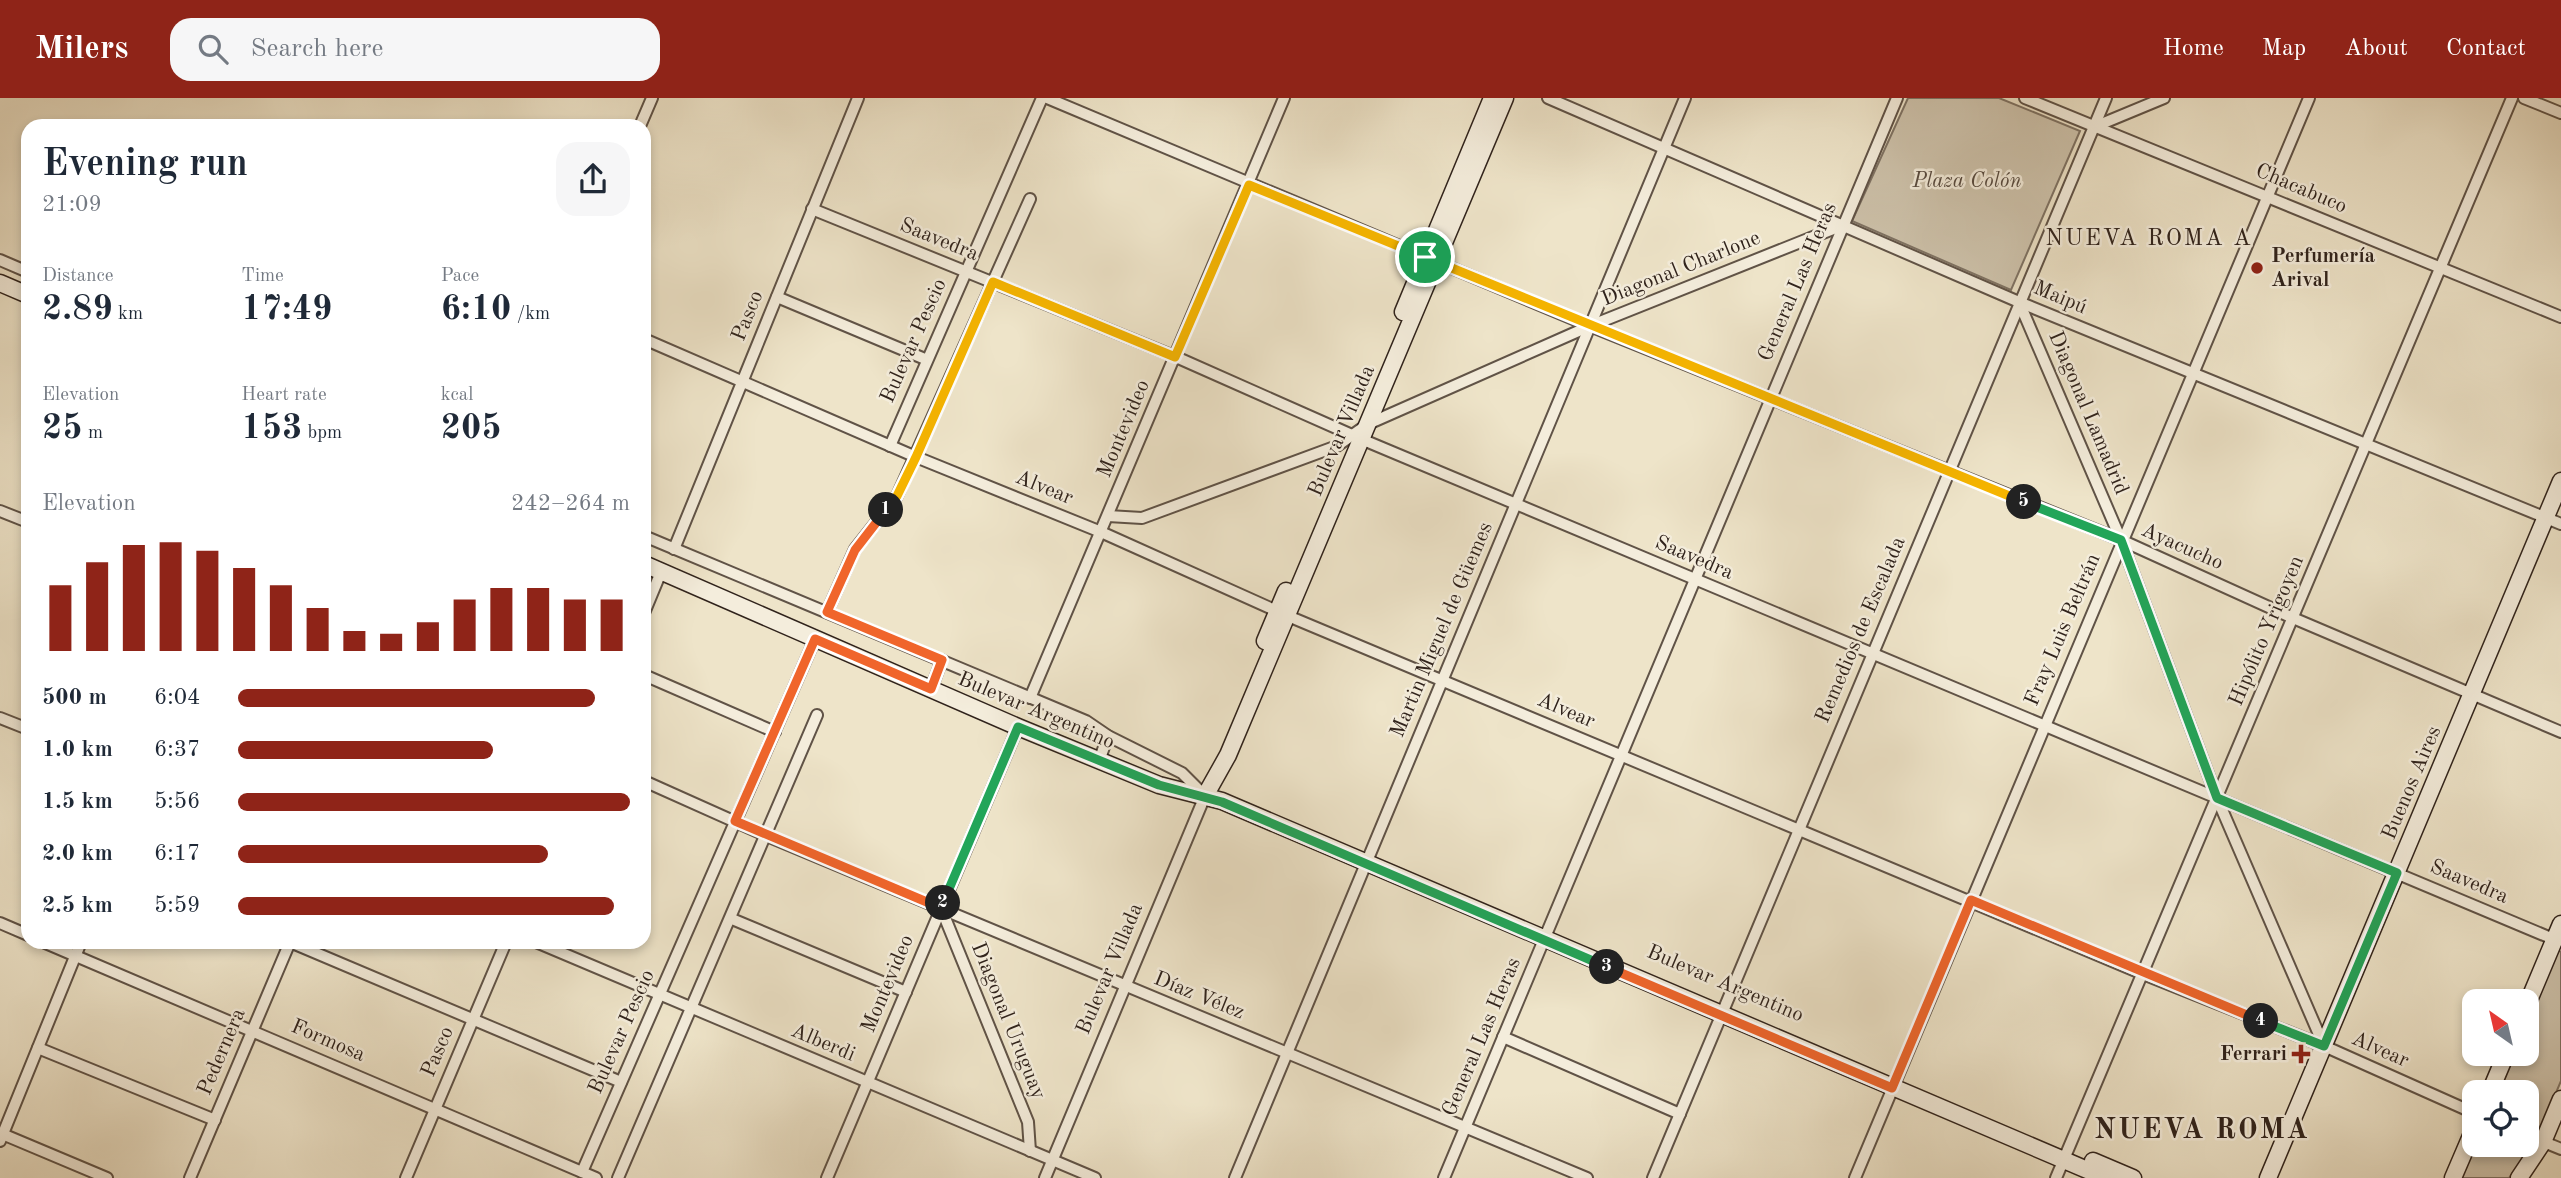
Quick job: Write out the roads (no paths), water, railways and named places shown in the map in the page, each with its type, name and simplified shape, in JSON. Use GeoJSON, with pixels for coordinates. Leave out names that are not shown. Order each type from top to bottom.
{"type":"FeatureCollection","features":[{"type":"Feature","properties":{"kind":"main road","name":"Bulevar Villada"},"geometry":{"type":"LineString","coordinates":[[1205,796],[1214,777],[1218,751],[1283,613],[1360,433],[1431,259],[1492,98]]}},
{"type":"Feature","properties":{"kind":"main road","name":"Bulevar Villada"},"geometry":{"type":"LineString","coordinates":[[1431,259],[1505,98]]}},
{"type":"Feature","properties":{"kind":"main road"},"geometry":{"type":"LineString","coordinates":[[0,283],[21,292]]}},
{"type":"Feature","properties":{"kind":"main road","name":"Buenos Aires"},"geometry":{"type":"LineString","coordinates":[[2268,1178],[2472,694],[2553,521],[2561,481]]}},
{"type":"Feature","properties":{"kind":"main road","name":"Bulevar Argentino"},"geometry":{"type":"LineString","coordinates":[[651,567],[1100,761],[1170,789],[1222,802],[2066,1156],[2133,1178]]}},
{"type":"Feature","properties":{"kind":"main road"},"geometry":{"type":"LineString","coordinates":[[2534,989],[2559,935]]}},
{"type":"Feature","properties":{"kind":"main road"},"geometry":{"type":"LineString","coordinates":[[2519,1178],[2543,1142],[2561,1099]]}},
{"type":"Feature","properties":{"kind":"main road","name":"Bulevar Argentino"},"geometry":{"type":"LineString","coordinates":[[2066,1156],[2106,1178]]}},
{"type":"Feature","properties":{"kind":"main road"},"geometry":{"type":"LineString","coordinates":[[2453,1178],[2462,1157]]}},
{"type":"Feature","properties":{"kind":"street"},"geometry":{"type":"LineString","coordinates":[[643,119],[652,98]]}},
{"type":"Feature","properties":{"kind":"street","name":"Pasco"},"geometry":{"type":"LineString","coordinates":[[674,549],[858,98]]}},
{"type":"Feature","properties":{"kind":"street","name":"Bulevar Pescio"},"geometry":{"type":"LineString","coordinates":[[890,446],[925,359],[1042,98]]}},
{"type":"Feature","properties":{"kind":"street","name":"Ayacucho"},"geometry":{"type":"LineString","coordinates":[[1048,98],[1249,185],[1590,326],[2121,540],[2293,618],[2561,732]]}},
{"type":"Feature","properties":{"kind":"street","name":"Montevideo"},"geometry":{"type":"LineString","coordinates":[[1030,698],[1284,98]]}},
{"type":"Feature","properties":{"kind":"street","name":"Maipú"},"geometry":{"type":"LineString","coordinates":[[1548,98],[1665,146],[2019,302],[2553,521]]}},
{"type":"Feature","properties":{"kind":"street","name":"Martin Miguel de Güemes"},"geometry":{"type":"LineString","coordinates":[[1235,1178],[1685,98]]}},
{"type":"Feature","properties":{"kind":"street","name":"General Las Heras"},"geometry":{"type":"LineString","coordinates":[[1444,1178],[1897,98]]}},
{"type":"Feature","properties":{"kind":"street","name":"Chacabuco"},"geometry":{"type":"LineString","coordinates":[[2025,98],[2561,317]]}},
{"type":"Feature","properties":{"kind":"street","name":"Remedios de Escalada"},"geometry":{"type":"LineString","coordinates":[[1653,1178],[2106,98]]}},
{"type":"Feature","properties":{"kind":"street"},"geometry":{"type":"LineString","coordinates":[[2094,127],[2164,98]]}},
{"type":"Feature","properties":{"kind":"street","name":"Fray Luis Beltrán"},"geometry":{"type":"LineString","coordinates":[[1855,1178],[2309,98]]}},
{"type":"Feature","properties":{"kind":"street","name":"Hipólito Yrigoyen"},"geometry":{"type":"LineString","coordinates":[[2056,1178],[2512,98]]}},
{"type":"Feature","properties":{"kind":"street"},"geometry":{"type":"LineString","coordinates":[[2524,98],[2561,113]]}},
{"type":"Feature","properties":{"kind":"street"},"geometry":{"type":"LineString","coordinates":[[827,612],[855,550],[897,496],[1030,199]]}},
{"type":"Feature","properties":{"kind":"street","name":"Saavedra"},"geometry":{"type":"LineString","coordinates":[[812,209],[1360,433],[1516,504],[2397,873],[2559,935]]}},
{"type":"Feature","properties":{"kind":"street","name":"Diagonal Charlone"},"geometry":{"type":"LineString","coordinates":[[1108,516],[1142,518],[1337,446],[1590,326],[1843,225]]}},
{"type":"Feature","properties":{"kind":"street"},"geometry":{"type":"LineString","coordinates":[[0,260],[21,269]]}},
{"type":"Feature","properties":{"kind":"street"},"geometry":{"type":"LineString","coordinates":[[777,297],[925,359]]}},
{"type":"Feature","properties":{"kind":"street","name":"Diagonal Lamadrid"},"geometry":{"type":"LineString","coordinates":[[2019,302],[2121,540],[2217,798],[2324,1046]]}},
{"type":"Feature","properties":{"kind":"street","name":"Alvear"},"geometry":{"type":"LineString","coordinates":[[651,342],[916,457],[1101,532],[1283,613],[2143,974],[2324,1046],[2462,1108]]}},
{"type":"Feature","properties":{"kind":"street"},"geometry":{"type":"LineString","coordinates":[[0,511],[21,519]]}},
{"type":"Feature","properties":{"kind":"street"},"geometry":{"type":"LineString","coordinates":[[651,539],[1086,721],[1108,736],[1175,769],[1205,796]]}},
{"type":"Feature","properties":{"kind":"street"},"geometry":{"type":"LineString","coordinates":[[651,596],[661,572]]}},
{"type":"Feature","properties":{"kind":"street","name":"Bulevar Pescio"},"geometry":{"type":"LineString","coordinates":[[582,1172],[815,639]]}},
{"type":"Feature","properties":{"kind":"street"},"geometry":{"type":"LineString","coordinates":[[931,689],[942,660]]}},
{"type":"Feature","properties":{"kind":"street"},"geometry":{"type":"LineString","coordinates":[[651,678],[775,732]]}},
{"type":"Feature","properties":{"kind":"street"},"geometry":{"type":"LineString","coordinates":[[618,1178],[732,919],[817,715]]}},
{"type":"Feature","properties":{"kind":"street"},"geometry":{"type":"LineString","coordinates":[[0,718],[21,726]]}},
{"type":"Feature","properties":{"kind":"street","name":"Montevideo"},"geometry":{"type":"LineString","coordinates":[[827,1178],[1018,727]]}},
{"type":"Feature","properties":{"kind":"street"},"geometry":{"type":"LineString","coordinates":[[1100,761],[1108,736]]}},
{"type":"Feature","properties":{"kind":"street","name":"Díaz Vélez"},"geometry":{"type":"LineString","coordinates":[[651,784],[767,836],[1587,1178]]}},
{"type":"Feature","properties":{"kind":"street","name":"Bulevar Villada"},"geometry":{"type":"LineString","coordinates":[[1045,1178],[1205,796]]}},
{"type":"Feature","properties":{"kind":"street","name":"Diagonal Uruguay"},"geometry":{"type":"LineString","coordinates":[[941,908],[1028,1122],[1030,1151]]}},
{"type":"Feature","properties":{"kind":"street"},"geometry":{"type":"LineString","coordinates":[[732,919],[906,992]]}},
{"type":"Feature","properties":{"kind":"street"},"geometry":{"type":"LineString","coordinates":[[0,923],[21,932]]}},
{"type":"Feature","properties":{"kind":"street","name":"Formosa"},"geometry":{"type":"LineString","coordinates":[[60,949],[597,1178]]}},
{"type":"Feature","properties":{"kind":"street"},"geometry":{"type":"LineString","coordinates":[[78,949],[1,1136],[107,1178]]}},
{"type":"Feature","properties":{"kind":"street","name":"Pedernera"},"geometry":{"type":"LineString","coordinates":[[190,1178],[287,949]]}},
{"type":"Feature","properties":{"kind":"street"},"geometry":{"type":"LineString","coordinates":[[307,949],[474,1017],[621,1082]]}},
{"type":"Feature","properties":{"kind":"street","name":"Pasco"},"geometry":{"type":"LineString","coordinates":[[407,1178],[503,949]]}},
{"type":"Feature","properties":{"kind":"street","name":"Alberdi"},"geometry":{"type":"LineString","coordinates":[[553,949],[1095,1178]]}},
{"type":"Feature","properties":{"kind":"street"},"geometry":{"type":"LineString","coordinates":[[1503,1037],[1680,1114]]}},
{"type":"Feature","properties":{"kind":"street"},"geometry":{"type":"LineString","coordinates":[[38,1048],[215,1120]]}},
{"type":"Feature","properties":{"kind":"street"},"geometry":{"type":"LineString","coordinates":[[2539,1140],[2561,1149]]}},
{"type":"Feature","properties":{"kind":"place","name":"Perfumería Arival"},"geometry":{"type":"Point","coordinates":[2257,268]}},
{"type":"Feature","properties":{"kind":"place","name":"Ferrari"},"geometry":{"type":"Point","coordinates":[2301,1054]}},
{"type":"Feature","properties":{"kind":"district","name":"NUEVA ROMA A"},"geometry":{"type":"Point","coordinates":[2149,238]}},
{"type":"Feature","properties":{"kind":"district","name":"NUEVA ROMA"},"geometry":{"type":"Point","coordinates":[2202,1131]}},
{"type":"Feature","properties":{"kind":"park label","name":"Plaza Colón"},"geometry":{"type":"Point","coordinates":[1967,181]}}]}
